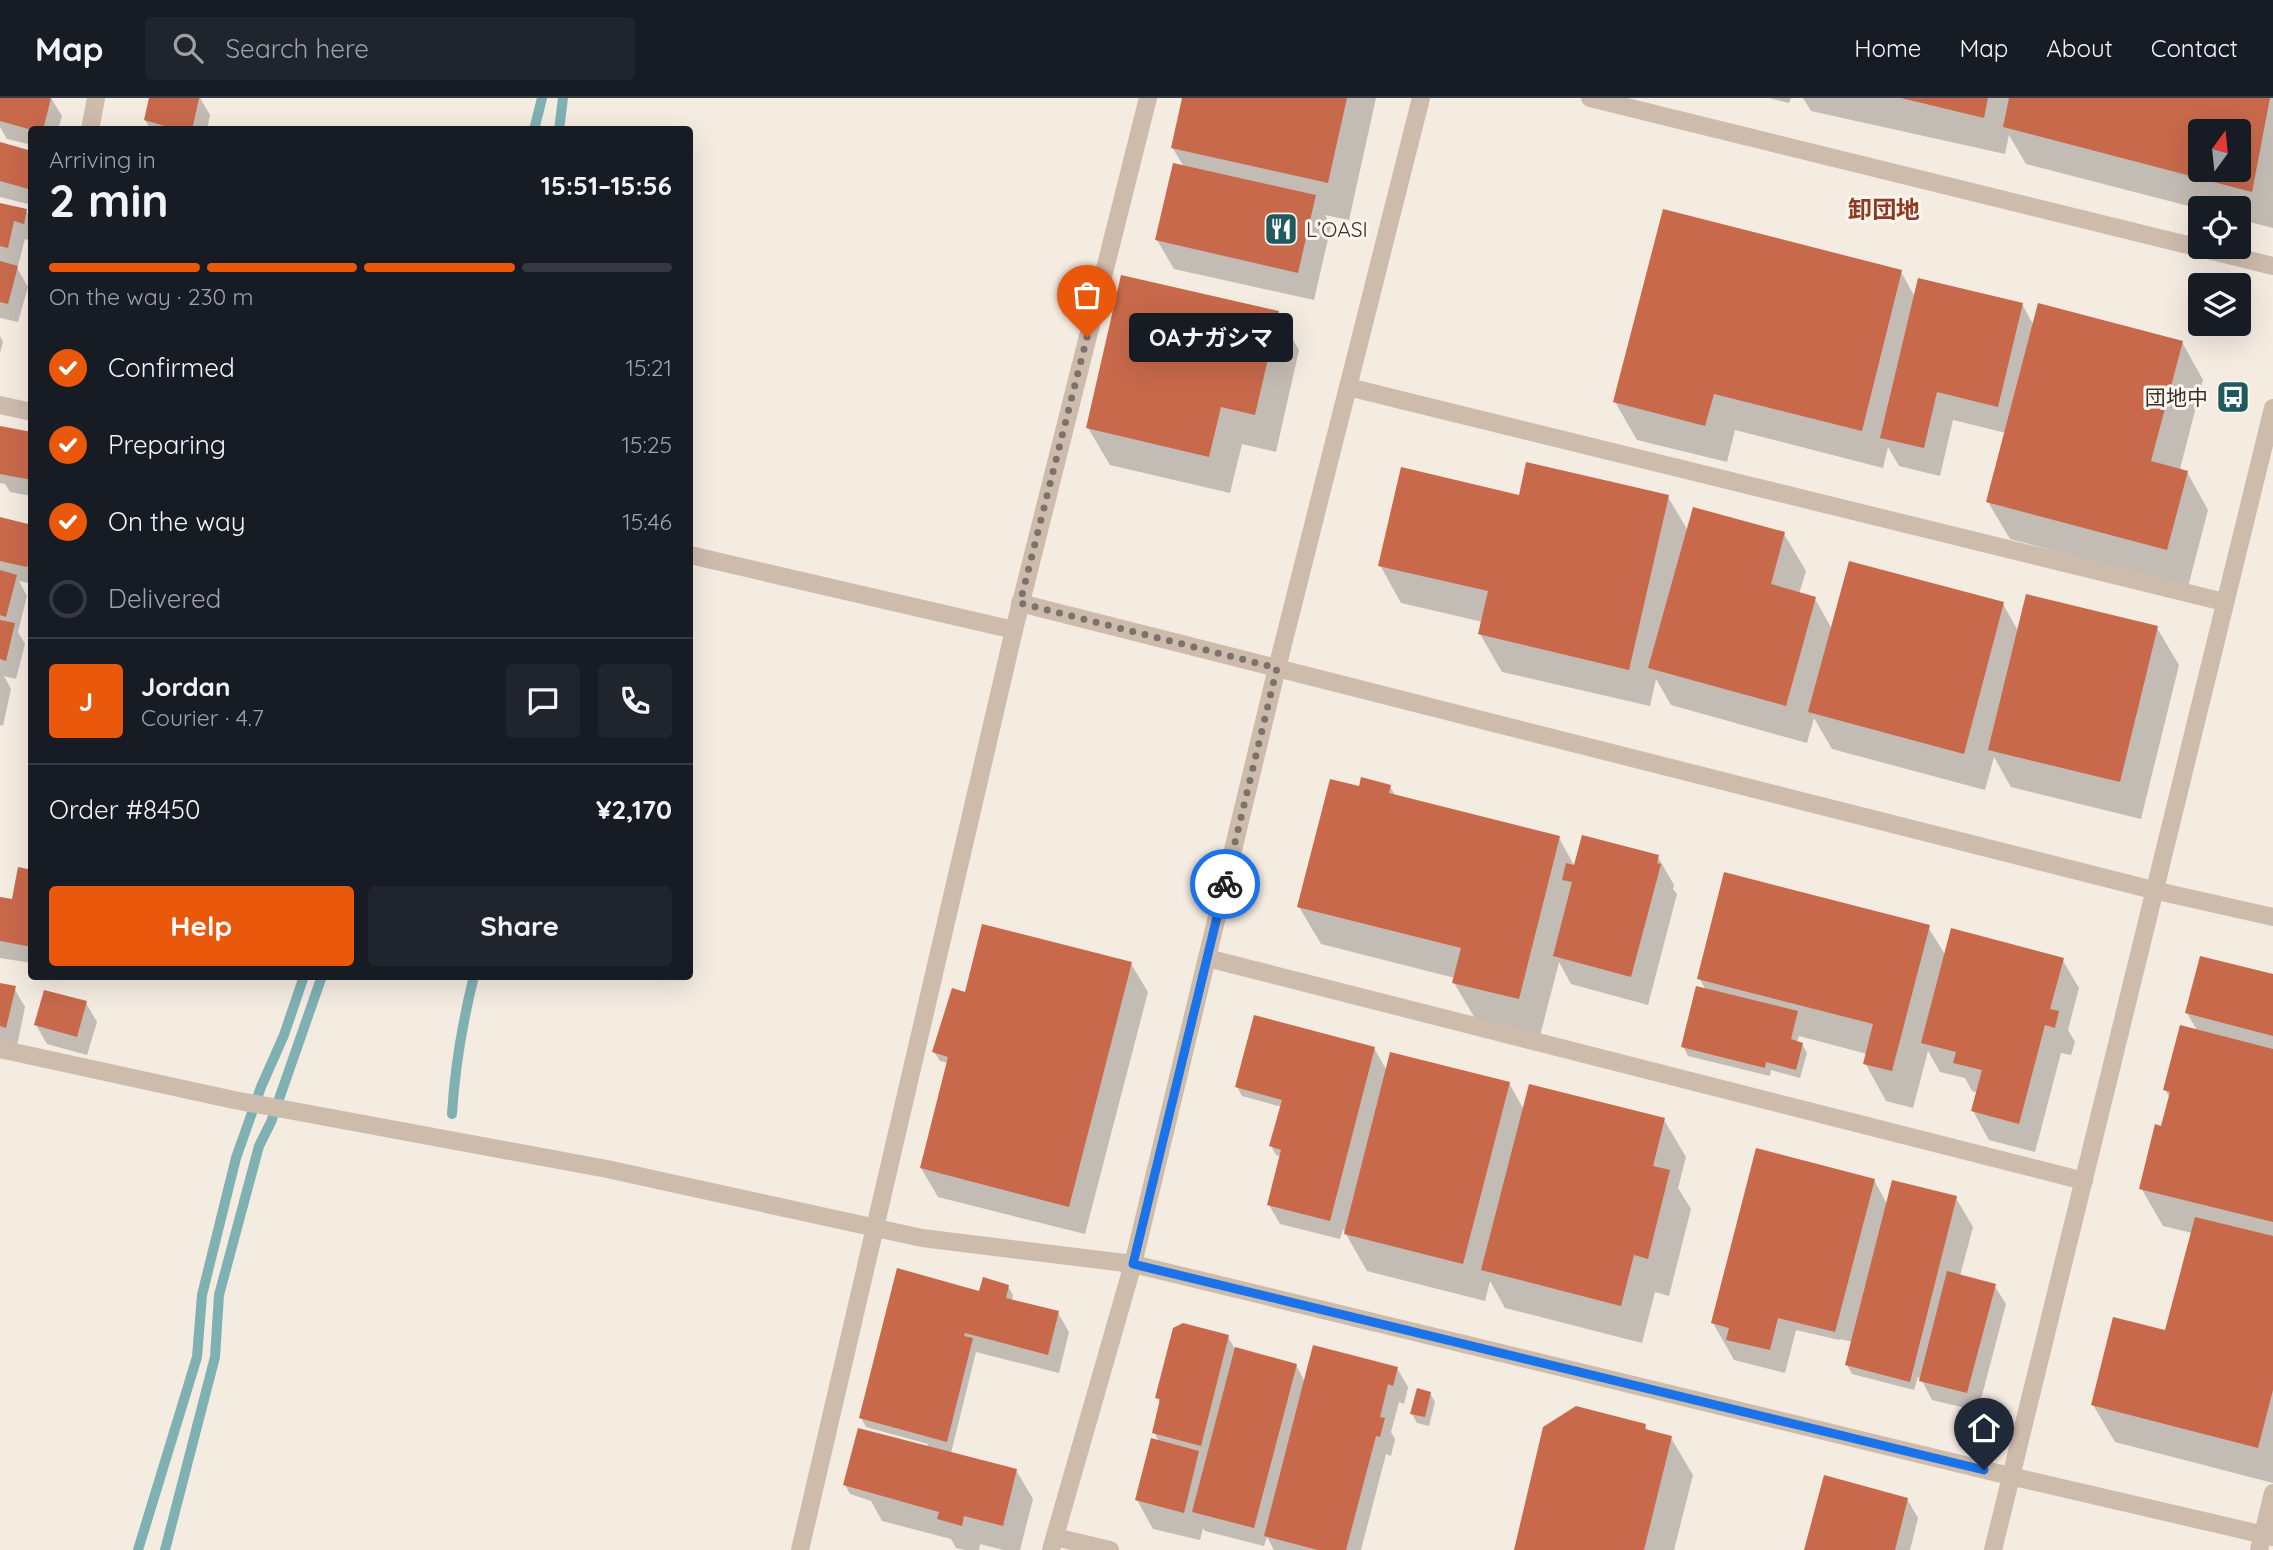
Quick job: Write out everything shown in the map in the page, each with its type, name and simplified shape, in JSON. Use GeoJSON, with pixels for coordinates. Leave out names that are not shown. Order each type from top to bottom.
{"type":"FeatureCollection","features":[{"type":"Feature","properties":{"kind":"street"},"geometry":{"type":"LineString","coordinates":[[91,126],[96,98]]}},
{"type":"Feature","properties":{"kind":"street"},"geometry":{"type":"LineString","coordinates":[[800,1550],[1020,603],[1148,98]]}},
{"type":"Feature","properties":{"kind":"street"},"geometry":{"type":"LineString","coordinates":[[1110,1550],[1053,1543],[1133,1264],[1277,668],[1421,98]]}},
{"type":"Feature","properties":{"kind":"street"},"geometry":{"type":"LineString","coordinates":[[1590,98],[2273,266]]}},
{"type":"Feature","properties":{"kind":"street"},"geometry":{"type":"LineString","coordinates":[[1348,387],[2224,602]]}},
{"type":"Feature","properties":{"kind":"street"},"geometry":{"type":"LineString","coordinates":[[0,405],[28,408]]}},
{"type":"Feature","properties":{"kind":"street"},"geometry":{"type":"LineString","coordinates":[[1993,1550],[2273,408]]}},
{"type":"Feature","properties":{"kind":"street"},"geometry":{"type":"LineString","coordinates":[[693,556],[1014,629]]}},
{"type":"Feature","properties":{"kind":"street"},"geometry":{"type":"LineString","coordinates":[[1020,603],[2153,890],[2273,917]]}},
{"type":"Feature","properties":{"kind":"street"},"geometry":{"type":"LineString","coordinates":[[1208,958],[2084,1181]]}},
{"type":"Feature","properties":{"kind":"street"},"geometry":{"type":"LineString","coordinates":[[0,1049],[234,1100],[607,1169],[922,1238],[1133,1264],[2010,1476],[2265,1541],[2273,1493]]}},
{"type":"Feature","properties":{"kind":"building"},"geometry":{"type":"Polygon","coordinates":[[[0,98],[51,98],[44,126],[28,126],[28,129],[0,121],[0,98]]]}},
{"type":"Feature","properties":{"kind":"building"},"geometry":{"type":"Polygon","coordinates":[[[149,98],[199,98],[193,126],[165,126],[144,120],[149,98]]]}},
{"type":"Feature","properties":{"kind":"building"},"geometry":{"type":"Polygon","coordinates":[[[1182,98],[1347,98],[1328,183],[1171,148],[1182,98]]]}},
{"type":"Feature","properties":{"kind":"building"},"geometry":{"type":"Polygon","coordinates":[[[1901,98],[1988,98],[1984,118],[1901,98]]]}},
{"type":"Feature","properties":{"kind":"building"},"geometry":{"type":"Polygon","coordinates":[[[2009,98],[2270,98],[2252,192],[2214,182],[2251,182],[2251,119],[2188,119],[2188,175],[2003,127],[2009,98]]]}},
{"type":"Feature","properties":{"kind":"building"},"geometry":{"type":"Polygon","coordinates":[[[0,142],[28,150],[28,189],[0,181],[0,142]]]}},
{"type":"Feature","properties":{"kind":"building"},"geometry":{"type":"Polygon","coordinates":[[[1173,163],[1316,195],[1298,273],[1155,240],[1173,163]]]}},
{"type":"Feature","properties":{"kind":"building"},"geometry":{"type":"Polygon","coordinates":[[[0,203],[27,209],[24,224],[14,221],[8,248],[0,246],[0,203]]]}},
{"type":"Feature","properties":{"kind":"building"},"geometry":{"type":"Polygon","coordinates":[[[1663,209],[1902,270],[1862,431],[1714,394],[1705,426],[1613,402],[1663,209]]]}},
{"type":"Feature","properties":{"kind":"building"},"geometry":{"type":"Polygon","coordinates":[[[0,261],[18,266],[8,304],[0,302],[0,261]]]}},
{"type":"Feature","properties":{"kind":"building"},"geometry":{"type":"Polygon","coordinates":[[[1121,275],[1279,311],[1255,415],[1221,407],[1209,457],[1086,428],[1121,275]]]}},
{"type":"Feature","properties":{"kind":"building"},"geometry":{"type":"Polygon","coordinates":[[[1918,278],[2023,303],[1998,407],[1937,392],[1924,448],[1880,438],[1918,278]]]}},
{"type":"Feature","properties":{"kind":"building"},"geometry":{"type":"Polygon","coordinates":[[[2038,303],[2183,341],[2151,461],[2188,471],[2167,550],[1986,502],[2038,303]]]}},
{"type":"Feature","properties":{"kind":"building"},"geometry":{"type":"Polygon","coordinates":[[[0,426],[28,431],[28,479],[0,474],[0,426]]]}},
{"type":"Feature","properties":{"kind":"building"},"geometry":{"type":"Polygon","coordinates":[[[1526,462],[1669,495],[1629,670],[1478,634],[1488,591],[1378,566],[1401,467],[1519,495],[1526,462]]]}},
{"type":"Feature","properties":{"kind":"building"},"geometry":{"type":"Polygon","coordinates":[[[1693,507],[1785,532],[1771,584],[1816,597],[1786,706],[1648,668],[1693,507]]]}},
{"type":"Feature","properties":{"kind":"building"},"geometry":{"type":"Polygon","coordinates":[[[0,517],[28,524],[27,567],[0,561],[0,517]]]}},
{"type":"Feature","properties":{"kind":"building"},"geometry":{"type":"Polygon","coordinates":[[[1849,561],[2004,602],[1964,754],[1808,712],[1849,561]]]}},
{"type":"Feature","properties":{"kind":"building"},"geometry":{"type":"Polygon","coordinates":[[[0,570],[17,575],[6,617],[0,615],[0,570]]]}},
{"type":"Feature","properties":{"kind":"building"},"geometry":{"type":"Polygon","coordinates":[[[2026,594],[2158,626],[2120,782],[1988,750],[2026,594]]]}},
{"type":"Feature","properties":{"kind":"building"},"geometry":{"type":"Polygon","coordinates":[[[0,620],[15,623],[6,661],[0,659],[0,620]]]}},
{"type":"Feature","properties":{"kind":"building"},"geometry":{"type":"Polygon","coordinates":[[[1361,777],[1391,785],[1389,793],[1560,836],[1519,999],[1452,983],[1461,948],[1297,907],[1330,779],[1359,786],[1361,777]]]}},
{"type":"Feature","properties":{"kind":"building"},"geometry":{"type":"Polygon","coordinates":[[[1582,835],[1659,855],[1657,863],[1661,864],[1631,977],[1553,956],[1572,882],[1562,880],[1566,863],[1574,865],[1582,835]]]}},
{"type":"Feature","properties":{"kind":"building"},"geometry":{"type":"Polygon","coordinates":[[[18,867],[28,869],[28,946],[0,941],[0,897],[12,899],[18,867]]]}},
{"type":"Feature","properties":{"kind":"building"},"geometry":{"type":"Polygon","coordinates":[[[1724,872],[1930,925],[1892,1071],[1863,1064],[1873,1024],[1697,979],[1724,872]]]}},
{"type":"Feature","properties":{"kind":"building"},"geometry":{"type":"Polygon","coordinates":[[[982,924],[1132,962],[1069,1207],[920,1168],[948,1057],[932,1052],[952,988],[965,992],[982,924]]]}},
{"type":"Feature","properties":{"kind":"building"},"geometry":{"type":"Polygon","coordinates":[[[1951,928],[2064,958],[2050,1009],[2059,1011],[2055,1028],[2045,1025],[2019,1124],[1971,1111],[1982,1070],[1953,1063],[1956,1052],[1921,1043],[1951,928]]]}},
{"type":"Feature","properties":{"kind":"building"},"geometry":{"type":"Polygon","coordinates":[[[2200,956],[2273,974],[2273,1036],[2185,1013],[2200,956]]]}},
{"type":"Feature","properties":{"kind":"building"},"geometry":{"type":"Polygon","coordinates":[[[0,983],[16,986],[6,1028],[0,1026],[0,983]]]}},
{"type":"Feature","properties":{"kind":"building"},"geometry":{"type":"Polygon","coordinates":[[[1696,986],[1798,1011],[1791,1039],[1803,1043],[1796,1070],[1766,1062],[1765,1068],[1681,1047],[1696,986]]]}},
{"type":"Feature","properties":{"kind":"building"},"geometry":{"type":"Polygon","coordinates":[[[44,990],[87,1001],[77,1037],[34,1025],[44,990]]]}},
{"type":"Feature","properties":{"kind":"building"},"geometry":{"type":"Polygon","coordinates":[[[1254,1015],[1375,1047],[1330,1221],[1267,1205],[1281,1150],[1269,1146],[1282,1100],[1235,1087],[1254,1015]]]}},
{"type":"Feature","properties":{"kind":"building"},"geometry":{"type":"Polygon","coordinates":[[[2180,1025],[2273,1049],[2273,1222],[2139,1189],[2155,1124],[2161,1126],[2170,1092],[2163,1090],[2180,1025]]]}},
{"type":"Feature","properties":{"kind":"building"},"geometry":{"type":"Polygon","coordinates":[[[1390,1052],[1510,1082],[1463,1264],[1344,1234],[1390,1052]]]}},
{"type":"Feature","properties":{"kind":"building"},"geometry":{"type":"Polygon","coordinates":[[[1529,1084],[1665,1118],[1653,1166],[1670,1170],[1648,1259],[1634,1255],[1621,1306],[1481,1270],[1529,1084]]]}},
{"type":"Feature","properties":{"kind":"building"},"geometry":{"type":"Polygon","coordinates":[[[1756,1148],[1875,1179],[1835,1332],[1778,1318],[1770,1350],[1726,1340],[1729,1328],[1711,1323],[1756,1148]]]}},
{"type":"Feature","properties":{"kind":"building"},"geometry":{"type":"Polygon","coordinates":[[[1892,1180],[1957,1196],[1910,1382],[1845,1365],[1892,1180]]]}},
{"type":"Feature","properties":{"kind":"building"},"geometry":{"type":"Polygon","coordinates":[[[2195,1217],[2273,1236],[2273,1390],[2258,1448],[2091,1405],[2113,1317],[2165,1330],[2195,1217]]]}},
{"type":"Feature","properties":{"kind":"building"},"geometry":{"type":"Polygon","coordinates":[[[897,1268],[979,1291],[983,1277],[1009,1285],[1006,1298],[1059,1311],[1048,1355],[965,1333],[964,1336],[973,1338],[947,1442],[859,1418],[897,1268]]]}},
{"type":"Feature","properties":{"kind":"building"},"geometry":{"type":"Polygon","coordinates":[[[1947,1271],[1996,1284],[1967,1393],[1919,1381],[1947,1271]]]}},
{"type":"Feature","properties":{"kind":"building"},"geometry":{"type":"Polygon","coordinates":[[[1183,1323],[1229,1335],[1201,1446],[1152,1433],[1160,1399],[1155,1398],[1173,1328],[1183,1323]]]}},
{"type":"Feature","properties":{"kind":"building"},"geometry":{"type":"Polygon","coordinates":[[[1313,1345],[1398,1367],[1393,1386],[1388,1384],[1380,1417],[1385,1418],[1380,1437],[1376,1436],[1346,1550],[1318,1550],[1264,1536],[1313,1345]]]}},
{"type":"Feature","properties":{"kind":"building"},"geometry":{"type":"Polygon","coordinates":[[[1235,1347],[1297,1364],[1254,1528],[1192,1512],[1235,1347]]]}},
{"type":"Feature","properties":{"kind":"building"},"geometry":{"type":"Polygon","coordinates":[[[1417,1388],[1431,1392],[1425,1417],[1410,1414],[1417,1388]]]}},
{"type":"Feature","properties":{"kind":"building"},"geometry":{"type":"Polygon","coordinates":[[[1576,1406],[1646,1424],[1645,1429],[1672,1436],[1644,1550],[1514,1550],[1543,1427],[1576,1406]]]}},
{"type":"Feature","properties":{"kind":"building"},"geometry":{"type":"Polygon","coordinates":[[[858,1428],[1017,1469],[1003,1526],[964,1516],[962,1526],[937,1519],[939,1512],[843,1485],[858,1428]]]}},
{"type":"Feature","properties":{"kind":"building"},"geometry":{"type":"Polygon","coordinates":[[[1151,1438],[1199,1451],[1184,1513],[1135,1500],[1151,1438]]]}},
{"type":"Feature","properties":{"kind":"building"},"geometry":{"type":"Polygon","coordinates":[[[1824,1475],[1908,1498],[1895,1550],[1804,1550],[1824,1475]]]}},
{"type":"Feature","properties":{"kind":"waterway"},"geometry":{"type":"LineString","coordinates":[[535,126],[542,98]]}},
{"type":"Feature","properties":{"kind":"waterway"},"geometry":{"type":"LineString","coordinates":[[560,126],[563,98]]}},
{"type":"Feature","properties":{"kind":"waterway"},"geometry":{"type":"LineString","coordinates":[[138,1550],[197,1357],[202,1295],[236,1158],[303,980]]}},
{"type":"Feature","properties":{"kind":"waterway"},"geometry":{"type":"LineString","coordinates":[[165,1550],[215,1357],[219,1295],[259,1146],[271,1122],[321,980]]}},
{"type":"Feature","properties":{"kind":"waterway"},"geometry":{"type":"LineString","coordinates":[[452,1114],[460,1045],[473,980]]}},
{"type":"Feature","properties":{"kind":"way so far"},"geometry":{"type":"LineString","coordinates":[[1087,337],[1020,603],[1277,668],[1225,884]]}},
{"type":"Feature","properties":{"kind":"place","name":"L’OASI"},"geometry":{"type":"Point","coordinates":[1281,229]}},
{"type":"Feature","properties":{"kind":"place","name":"OAナガシマ"},"geometry":{"type":"Point","coordinates":[1087,337]}},
{"type":"Feature","properties":{"kind":"place","name":"団地中"},"geometry":{"type":"Point","coordinates":[2233,397]}},
{"type":"Feature","properties":{"kind":"district","name":"卸団地"},"geometry":{"type":"Point","coordinates":[1884,209]}},
{"type":"Feature","properties":{"kind":"route"},"geometry":{"type":"LineString","coordinates":[[1225,884],[1133,1264],[1984,1470]]}}]}
